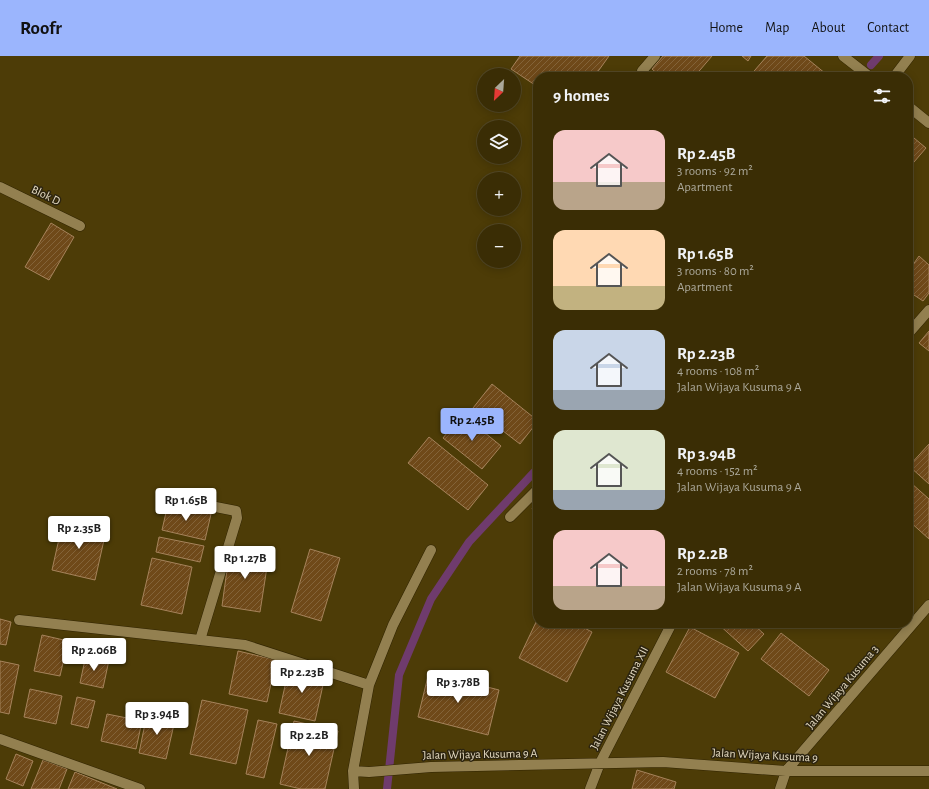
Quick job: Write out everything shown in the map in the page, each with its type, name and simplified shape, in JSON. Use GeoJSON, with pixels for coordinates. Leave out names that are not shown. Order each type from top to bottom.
{"type":"FeatureCollection","features":[{"type":"Feature","properties":{"kind":"street"},"geometry":{"type":"LineString","coordinates":[[642,71],[655,56]]}},
{"type":"Feature","properties":{"kind":"street"},"geometry":{"type":"LineString","coordinates":[[843,56],[864,72]]}},
{"type":"Feature","properties":{"kind":"street"},"geometry":{"type":"LineString","coordinates":[[898,72],[910,56]]}},
{"type":"Feature","properties":{"kind":"street"},"geometry":{"type":"LineString","coordinates":[[913,110],[929,123]]}},
{"type":"Feature","properties":{"kind":"street","name":"Blok D"},"geometry":{"type":"LineString","coordinates":[[0,187],[80,226]]}},
{"type":"Feature","properties":{"kind":"street"},"geometry":{"type":"LineString","coordinates":[[913,328],[929,310]]}},
{"type":"Feature","properties":{"kind":"street"},"geometry":{"type":"LineString","coordinates":[[510,517],[533,494]]}},
{"type":"Feature","properties":{"kind":"street"},"geometry":{"type":"LineString","coordinates":[[185,501],[236,511],[237,518],[200,640]]}},
{"type":"Feature","properties":{"kind":"street"},"geometry":{"type":"LineString","coordinates":[[354,789],[361,771],[369,685],[393,625],[431,550]]}},
{"type":"Feature","properties":{"kind":"street","name":"Jalan Wijaya Kusuma 3"},"geometry":{"type":"LineString","coordinates":[[913,624],[929,605]]}},
{"type":"Feature","properties":{"kind":"street"},"geometry":{"type":"LineString","coordinates":[[19,620],[245,645],[369,685]]}},
{"type":"Feature","properties":{"kind":"street","name":"Jalan Wijaya Kusuma XII"},"geometry":{"type":"LineString","coordinates":[[590,789],[600,763],[669,628]]}},
{"type":"Feature","properties":{"kind":"street","name":"Jalan Wijaya Kusuma 3"},"geometry":{"type":"LineString","coordinates":[[780,789],[786,772],[909,628]]}},
{"type":"Feature","properties":{"kind":"street"},"geometry":{"type":"LineString","coordinates":[[0,739],[140,789]]}},
{"type":"Feature","properties":{"kind":"street","name":"Jalan Wijaya Kusuma 9"},"geometry":{"type":"LineString","coordinates":[[600,763],[663,762],[786,772],[929,771]]}},
{"type":"Feature","properties":{"kind":"street","name":"Jalan Wijaya Kusuma 9 A"},"geometry":{"type":"LineString","coordinates":[[361,771],[399,771],[431,767],[600,763]]}},
{"type":"Feature","properties":{"kind":"building"},"geometry":{"type":"Polygon","coordinates":[[[520,56],[609,56],[598,72],[533,72],[533,84],[521,76],[521,68],[512,68],[520,56]]]}},
{"type":"Feature","properties":{"kind":"building"},"geometry":{"type":"Polygon","coordinates":[[[663,56],[712,56],[698,72],[655,72],[652,69],[663,56]]]}},
{"type":"Feature","properties":{"kind":"building"},"geometry":{"type":"Polygon","coordinates":[[[742,56],[751,56],[748,61],[742,56]]]}},
{"type":"Feature","properties":{"kind":"building"},"geometry":{"type":"Polygon","coordinates":[[[767,56],[804,56],[824,72],[753,72],[767,56]]]}},
{"type":"Feature","properties":{"kind":"building"},"geometry":{"type":"Polygon","coordinates":[[[913,137],[926,148],[913,163],[913,137]]]}},
{"type":"Feature","properties":{"kind":"building"},"geometry":{"type":"Polygon","coordinates":[[[51,223],[74,237],[49,280],[25,267],[51,223]]]}},
{"type":"Feature","properties":{"kind":"building"},"geometry":{"type":"Polygon","coordinates":[[[919,256],[929,265],[929,293],[923,301],[913,294],[913,265],[919,256]]]}},
{"type":"Feature","properties":{"kind":"building"},"geometry":{"type":"Polygon","coordinates":[[[929,331],[929,351],[919,343],[929,331]]]}},
{"type":"Feature","properties":{"kind":"building"},"geometry":{"type":"Polygon","coordinates":[[[492,384],[533,417],[533,427],[520,444],[473,408],[492,384]]]}},
{"type":"Feature","properties":{"kind":"building"},"geometry":{"type":"Polygon","coordinates":[[[462,414],[501,446],[482,469],[443,438],[462,414]]]}},
{"type":"Feature","properties":{"kind":"building"},"geometry":{"type":"Polygon","coordinates":[[[429,437],[488,485],[468,510],[408,463],[429,437]]]}},
{"type":"Feature","properties":{"kind":"building"},"geometry":{"type":"Polygon","coordinates":[[[929,444],[929,484],[913,470],[913,462],[929,444]]]}},
{"type":"Feature","properties":{"kind":"building"},"geometry":{"type":"Polygon","coordinates":[[[913,485],[929,499],[929,539],[913,525],[913,485]]]}},
{"type":"Feature","properties":{"kind":"building"},"geometry":{"type":"Polygon","coordinates":[[[168,504],[211,514],[205,540],[162,530],[168,504]]]}},
{"type":"Feature","properties":{"kind":"building"},"geometry":{"type":"Polygon","coordinates":[[[63,521],[106,531],[95,580],[52,570],[63,521]]]}},
{"type":"Feature","properties":{"kind":"building"},"geometry":{"type":"Polygon","coordinates":[[[159,537],[204,546],[200,562],[156,552],[159,537]]]}},
{"type":"Feature","properties":{"kind":"building"},"geometry":{"type":"Polygon","coordinates":[[[230,548],[269,554],[260,612],[222,606],[230,548]]]}},
{"type":"Feature","properties":{"kind":"building"},"geometry":{"type":"Polygon","coordinates":[[[310,549],[340,558],[321,621],[291,612],[310,549]]]}},
{"type":"Feature","properties":{"kind":"building"},"geometry":{"type":"Polygon","coordinates":[[[152,558],[192,567],[182,614],[141,605],[152,558]]]}},
{"type":"Feature","properties":{"kind":"building"},"geometry":{"type":"Polygon","coordinates":[[[0,619],[11,622],[6,645],[0,644],[0,619]]]}},
{"type":"Feature","properties":{"kind":"building"},"geometry":{"type":"Polygon","coordinates":[[[533,628],[584,628],[592,632],[567,682],[519,658],[533,628]]]}},
{"type":"Feature","properties":{"kind":"building"},"geometry":{"type":"Polygon","coordinates":[[[689,628],[739,653],[715,698],[666,672],[689,628]]]}},
{"type":"Feature","properties":{"kind":"building"},"geometry":{"type":"Polygon","coordinates":[[[723,628],[757,628],[764,634],[748,651],[723,628]]]}},
{"type":"Feature","properties":{"kind":"building"},"geometry":{"type":"Polygon","coordinates":[[[781,633],[829,670],[809,696],[761,659],[781,633]]]}},
{"type":"Feature","properties":{"kind":"building"},"geometry":{"type":"Polygon","coordinates":[[[42,635],[68,641],[60,676],[34,671],[42,635]]]}},
{"type":"Feature","properties":{"kind":"building"},"geometry":{"type":"Polygon","coordinates":[[[238,651],[276,660],[267,702],[229,694],[238,651]]]}},
{"type":"Feature","properties":{"kind":"building"},"geometry":{"type":"Polygon","coordinates":[[[86,655],[109,660],[103,688],[80,683],[86,655]]]}},
{"type":"Feature","properties":{"kind":"building"},"geometry":{"type":"Polygon","coordinates":[[[0,661],[19,665],[9,714],[0,712],[0,661]]]}},
{"type":"Feature","properties":{"kind":"building"},"geometry":{"type":"Polygon","coordinates":[[[289,668],[325,676],[315,721],[279,713],[289,668]]]}},
{"type":"Feature","properties":{"kind":"building"},"geometry":{"type":"Polygon","coordinates":[[[429,672],[499,690],[488,735],[418,717],[429,672]]]}},
{"type":"Feature","properties":{"kind":"building"},"geometry":{"type":"Polygon","coordinates":[[[30,689],[62,696],[56,724],[24,717],[30,689]]]}},
{"type":"Feature","properties":{"kind":"building"},"geometry":{"type":"Polygon","coordinates":[[[77,697],[95,701],[88,728],[71,724],[77,697]]]}},
{"type":"Feature","properties":{"kind":"building"},"geometry":{"type":"Polygon","coordinates":[[[202,700],[248,710],[236,764],[190,754],[202,700]]]}},
{"type":"Feature","properties":{"kind":"building"},"geometry":{"type":"Polygon","coordinates":[[[107,714],[142,721],[136,749],[101,741],[107,714]]]}},
{"type":"Feature","properties":{"kind":"building"},"geometry":{"type":"Polygon","coordinates":[[[147,714],[175,720],[166,759],[139,753],[147,714]]]}},
{"type":"Feature","properties":{"kind":"building"},"geometry":{"type":"Polygon","coordinates":[[[258,720],[277,724],[264,778],[246,774],[258,720]]]}},
{"type":"Feature","properties":{"kind":"building"},"geometry":{"type":"Polygon","coordinates":[[[294,721],[338,731],[325,789],[301,789],[280,784],[294,721]]]}},
{"type":"Feature","properties":{"kind":"building"},"geometry":{"type":"Polygon","coordinates":[[[16,754],[33,761],[23,786],[6,779],[16,754]]]}},
{"type":"Feature","properties":{"kind":"building"},"geometry":{"type":"Polygon","coordinates":[[[43,760],[67,769],[59,789],[31,789],[43,760]]]}},
{"type":"Feature","properties":{"kind":"building"},"geometry":{"type":"Polygon","coordinates":[[[637,770],[676,782],[674,789],[632,789],[637,770]]]}},
{"type":"Feature","properties":{"kind":"building"},"geometry":{"type":"Polygon","coordinates":[[[75,772],[117,789],[68,789],[75,772]]]}},
{"type":"Feature","properties":{"kind":"waterway"},"geometry":{"type":"LineString","coordinates":[[871,65],[879,56]]}},
{"type":"Feature","properties":{"kind":"waterway"},"geometry":{"type":"LineString","coordinates":[[387,789],[399,675],[431,599],[469,542],[533,473]]}}]}
